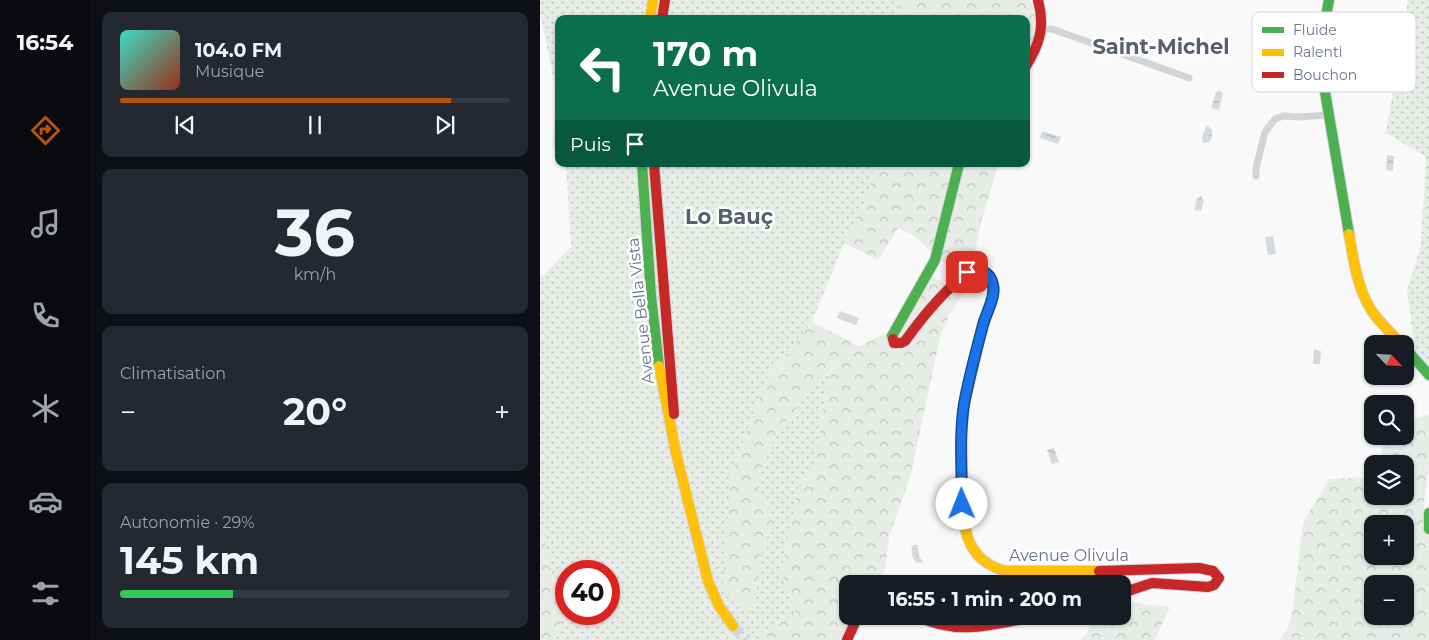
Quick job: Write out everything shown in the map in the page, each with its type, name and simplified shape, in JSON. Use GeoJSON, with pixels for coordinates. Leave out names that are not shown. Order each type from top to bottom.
{"type":"FeatureCollection","features":[{"type":"Feature","properties":{"kind":"main road"},"geometry":{"type":"LineString","coordinates":[[651,15],[653,0]]}},
{"type":"Feature","properties":{"kind":"main road"},"geometry":{"type":"LineString","coordinates":[[663,15],[665,0]]}},
{"type":"Feature","properties":{"kind":"main road"},"geometry":{"type":"LineString","coordinates":[[1030,60],[1039,45],[1043,29],[1038,0]]}},
{"type":"Feature","properties":{"kind":"main road"},"geometry":{"type":"LineString","coordinates":[[1324,92],[1356,274],[1362,292],[1376,317],[1393,335]]}},
{"type":"Feature","properties":{"kind":"main road","name":"Avenue Bella Vista"},"geometry":{"type":"LineString","coordinates":[[642,167],[654,326],[660,375],[676,453],[712,592],[733,626]]}},
{"type":"Feature","properties":{"kind":"main road","name":"Avenue Bella Vista"},"geometry":{"type":"LineString","coordinates":[[654,167],[676,453]]}},
{"type":"Feature","properties":{"kind":"main road","name":"Avenue Olivula"},"geometry":{"type":"LineString","coordinates":[[958,167],[935,260],[892,336],[894,342],[901,343],[905,341],[938,300],[970,271],[978,269],[989,276],[993,282],[993,296],[983,324],[964,406],[961,439],[963,520],[966,533],[977,556],[994,568],[1005,571],[1114,571],[1199,568],[1212,570],[1219,578],[1214,585],[1208,587],[1160,582],[1131,590]]}},
{"type":"Feature","properties":{"kind":"main road"},"geometry":{"type":"LineString","coordinates":[[1414,358],[1429,375]]}},
{"type":"Feature","properties":{"kind":"main road"},"geometry":{"type":"LineString","coordinates":[[1429,513],[1429,529]]}},
{"type":"Feature","properties":{"kind":"main road"},"geometry":{"type":"LineString","coordinates":[[847,640],[854,625]]}},
{"type":"Feature","properties":{"kind":"main road"},"geometry":{"type":"LineString","coordinates":[[930,625],[940,630],[970,634],[1001,625]]}},
{"type":"Feature","properties":{"kind":"street"},"geometry":{"type":"LineString","coordinates":[[1043,29],[1052,29],[1189,78]]}},
{"type":"Feature","properties":{"kind":"street"},"geometry":{"type":"LineString","coordinates":[[1256,176],[1256,168],[1265,132],[1275,119],[1284,116],[1328,115]]}},
{"type":"Feature","properties":{"kind":"green space"},"geometry":{"type":"Polygon","coordinates":[[[540,0],[900,0],[898,15],[555,15],[555,85],[540,13],[540,0]]]}},
{"type":"Feature","properties":{"kind":"green space"},"geometry":{"type":"Polygon","coordinates":[[[900,0],[1030,0],[1035,15],[1036,29],[1030,47],[1030,15],[898,15],[900,0]]]}},
{"type":"Feature","properties":{"kind":"green space"},"geometry":{"type":"Polygon","coordinates":[[[1408,0],[1429,0],[1429,367],[1414,350],[1414,335],[1407,290],[1421,242],[1426,157],[1386,133],[1393,92],[1416,92],[1416,12],[1406,12],[1408,0]]]}},
{"type":"Feature","properties":{"kind":"green space"},"geometry":{"type":"Polygon","coordinates":[[[555,109],[555,146],[553,146],[555,109]]]}},
{"type":"Feature","properties":{"kind":"green space"},"geometry":{"type":"Polygon","coordinates":[[[566,167],[874,167],[870,192],[844,243],[812,322],[768,376],[731,474],[757,595],[756,574],[773,518],[756,483],[775,436],[799,405],[815,380],[833,363],[822,413],[815,468],[799,484],[781,572],[796,612],[761,633],[758,640],[554,640],[560,625],[620,625],[620,560],[555,560],[555,588],[540,519],[540,276],[544,275],[571,247],[566,167]]]}},
{"type":"Feature","properties":{"kind":"green space"},"geometry":{"type":"Polygon","coordinates":[[[874,167],[997,167],[981,223],[974,256],[958,275],[914,236],[898,228],[878,260],[844,243],[870,192],[874,167]]]}},
{"type":"Feature","properties":{"kind":"green space"},"geometry":{"type":"Polygon","coordinates":[[[973,270],[973,279],[950,313],[940,337],[911,474],[889,537],[885,569],[882,575],[839,575],[839,625],[849,625],[842,640],[758,640],[761,633],[796,612],[781,572],[799,484],[815,468],[822,413],[833,365],[815,380],[799,405],[775,436],[756,483],[773,518],[756,574],[757,595],[749,613],[723,585],[731,474],[768,376],[812,322],[859,346],[894,330],[929,274],[950,287],[973,270]]]}},
{"type":"Feature","properties":{"kind":"green space"},"geometry":{"type":"Polygon","coordinates":[[[1429,415],[1429,469],[1424,502],[1423,529],[1429,529],[1429,640],[1280,640],[1287,629],[1292,615],[1303,523],[1329,479],[1364,477],[1364,505],[1414,505],[1414,455],[1382,455],[1381,445],[1414,445],[1414,418],[1429,415]]]}},
{"type":"Feature","properties":{"kind":"green space"},"geometry":{"type":"Polygon","coordinates":[[[540,519],[555,588],[555,625],[560,625],[554,640],[540,640],[540,519]]]}},
{"type":"Feature","properties":{"kind":"green space"},"geometry":{"type":"Polygon","coordinates":[[[1131,603],[1170,607],[1155,640],[1079,640],[1086,635],[1091,625],[1131,625],[1131,603]]]}},
{"type":"Feature","properties":{"kind":"water"},"geometry":{"type":"Polygon","coordinates":[[[1220,90],[1223,94],[1219,110],[1211,108],[1216,92],[1220,90]]]}},
{"type":"Feature","properties":{"kind":"water"},"geometry":{"type":"Polygon","coordinates":[[[1207,125],[1212,130],[1212,138],[1209,142],[1203,143],[1202,137],[1207,125]]]}},
{"type":"Feature","properties":{"kind":"water"},"geometry":{"type":"Polygon","coordinates":[[[1042,131],[1061,137],[1058,144],[1040,138],[1042,131]]]}},
{"type":"Feature","properties":{"kind":"water"},"geometry":{"type":"Polygon","coordinates":[[[1387,155],[1394,156],[1393,171],[1386,170],[1387,155]]]}},
{"type":"Feature","properties":{"kind":"water"},"geometry":{"type":"Polygon","coordinates":[[[1200,196],[1204,199],[1201,211],[1194,210],[1197,198],[1200,196]]]}},
{"type":"Feature","properties":{"kind":"water"},"geometry":{"type":"Polygon","coordinates":[[[1273,236],[1276,254],[1268,255],[1265,237],[1273,236]]]}},
{"type":"Feature","properties":{"kind":"water"},"geometry":{"type":"Polygon","coordinates":[[[840,311],[859,318],[856,325],[837,318],[840,311]]]}},
{"type":"Feature","properties":{"kind":"water"},"geometry":{"type":"Polygon","coordinates":[[[1314,349],[1321,351],[1320,364],[1313,364],[1314,349]]]}},
{"type":"Feature","properties":{"kind":"water"},"geometry":{"type":"Polygon","coordinates":[[[1054,448],[1059,462],[1052,464],[1047,450],[1054,448]]]}},
{"type":"Feature","properties":{"kind":"water"},"geometry":{"type":"Polygon","coordinates":[[[913,545],[918,545],[919,556],[923,562],[917,563],[914,559],[913,545]]]}},
{"type":"Feature","properties":{"kind":"tunnel"},"geometry":{"type":"LineString","coordinates":[[733,626],[747,640]]}},
{"type":"Feature","properties":{"kind":"traffic: fast"},"geometry":{"type":"LineString","coordinates":[[1327,12],[1329,0]]}},
{"type":"Feature","properties":{"kind":"traffic: fast"},"geometry":{"type":"LineString","coordinates":[[1325,92],[1349,234]]}},
{"type":"Feature","properties":{"kind":"traffic: fast"},"geometry":{"type":"LineString","coordinates":[[642,167],[651,296],[659,366]]}},
{"type":"Feature","properties":{"kind":"traffic: fast"},"geometry":{"type":"LineString","coordinates":[[893,339],[892,336],[935,260],[958,167]]}},
{"type":"Feature","properties":{"kind":"traffic: fast"},"geometry":{"type":"LineString","coordinates":[[1414,358],[1429,375]]}},
{"type":"Feature","properties":{"kind":"traffic: fast"},"geometry":{"type":"LineString","coordinates":[[1429,513],[1429,529]]}},
{"type":"Feature","properties":{"kind":"traffic: slow"},"geometry":{"type":"LineString","coordinates":[[651,15],[653,0]]}},
{"type":"Feature","properties":{"kind":"traffic: slow"},"geometry":{"type":"LineString","coordinates":[[1349,234],[1358,278],[1365,299],[1377,318],[1393,335]]}},
{"type":"Feature","properties":{"kind":"traffic: slow"},"geometry":{"type":"LineString","coordinates":[[659,366],[676,453],[708,581],[719,606],[733,626]]}},
{"type":"Feature","properties":{"kind":"traffic: slow"},"geometry":{"type":"LineString","coordinates":[[962,492],[965,529],[969,540],[974,550],[992,566],[1005,571],[1099,571]]}},
{"type":"Feature","properties":{"kind":"traffic: jam"},"geometry":{"type":"LineString","coordinates":[[663,15],[665,0]]}},
{"type":"Feature","properties":{"kind":"traffic: jam"},"geometry":{"type":"LineString","coordinates":[[1030,59],[1038,42],[1041,27],[1038,0]]}},
{"type":"Feature","properties":{"kind":"traffic: jam"},"geometry":{"type":"LineString","coordinates":[[654,167],[674,414]]}},
{"type":"Feature","properties":{"kind":"traffic: jam"},"geometry":{"type":"LineString","coordinates":[[893,339],[894,343],[905,341],[947,290],[967,274],[977,269],[989,276],[994,288],[993,296],[983,324],[964,406],[961,439],[962,492]]}},
{"type":"Feature","properties":{"kind":"traffic: jam"},"geometry":{"type":"LineString","coordinates":[[1099,571],[1199,568],[1213,571],[1219,578],[1214,585],[1208,587],[1152,583],[1131,590]]}},
{"type":"Feature","properties":{"kind":"traffic: jam"},"geometry":{"type":"LineString","coordinates":[[847,640],[854,625]]}},
{"type":"Feature","properties":{"kind":"traffic: jam"},"geometry":{"type":"LineString","coordinates":[[944,625],[963,627],[992,625]]}},
{"type":"Feature","properties":{"kind":"district","name":"Saint-Michel"},"geometry":{"type":"Point","coordinates":[1161,47]}},
{"type":"Feature","properties":{"kind":"district","name":"Lo Bauç"},"geometry":{"type":"Point","coordinates":[729,217]}},
{"type":"Feature","properties":{"kind":"route"},"geometry":{"type":"LineString","coordinates":[[962,504],[961,439],[964,406],[983,324],[994,288],[993,282],[986,273],[978,269],[967,272]]}}]}
